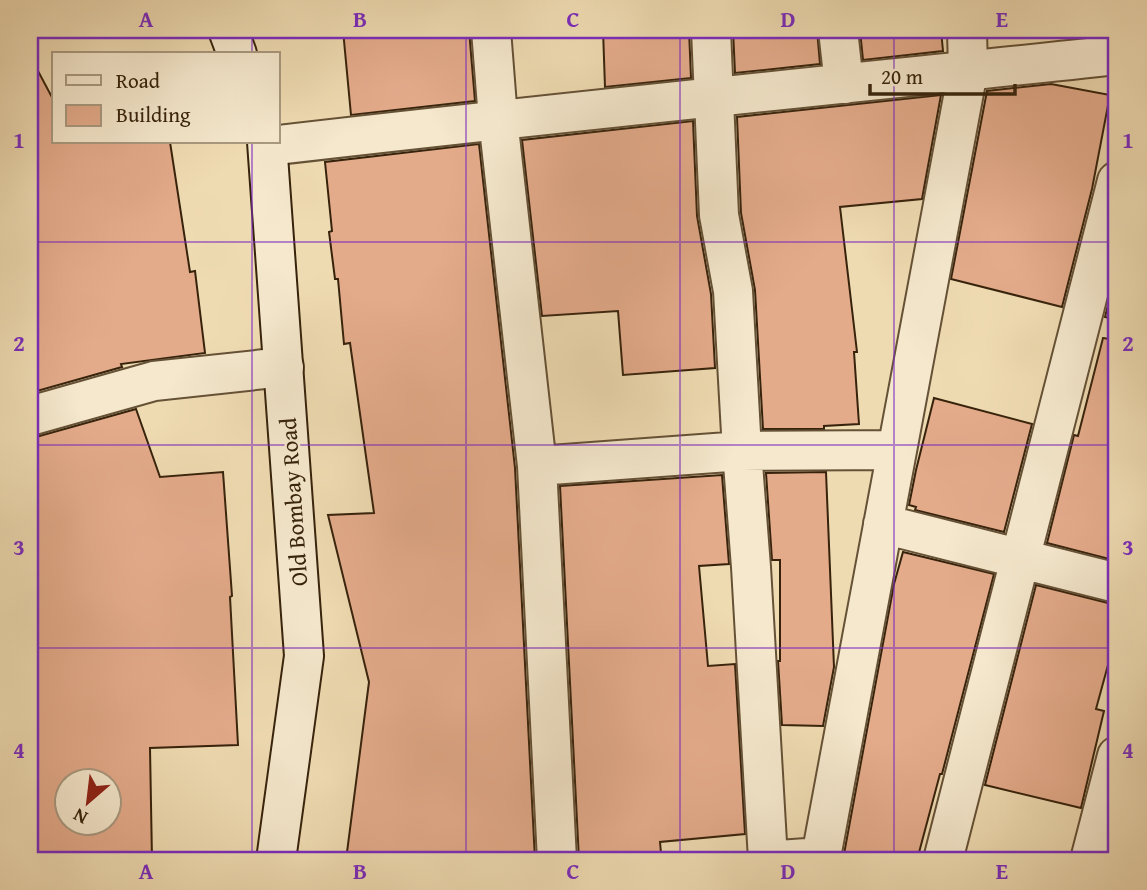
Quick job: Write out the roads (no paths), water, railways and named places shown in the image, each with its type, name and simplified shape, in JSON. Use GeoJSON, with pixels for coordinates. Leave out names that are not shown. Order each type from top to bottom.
{"type":"FeatureCollection","features":[{"type":"Feature","properties":{"kind":"street"},"geometry":{"type":"LineString","coordinates":[[228,30],[236,52]]}},
{"type":"Feature","properties":{"kind":"street"},"geometry":{"type":"LineString","coordinates":[[491,30],[498,119],[537,466],[557,860]]}},
{"type":"Feature","properties":{"kind":"street"},"geometry":{"type":"LineString","coordinates":[[711,30],[719,215],[733,291],[768,860]]}},
{"type":"Feature","properties":{"kind":"street"},"geometry":{"type":"LineString","coordinates":[[838,30],[844,84]]}},
{"type":"Feature","properties":{"kind":"street"},"geometry":{"type":"LineString","coordinates":[[779,860],[821,857],[968,71],[967,30]]}},
{"type":"Feature","properties":{"kind":"street"},"geometry":{"type":"LineString","coordinates":[[280,143],[1117,55]]}},
{"type":"Feature","properties":{"kind":"street","name":"Old Bombay Road"},"geometry":{"type":"LineString","coordinates":[[268,144],[304,656],[276,860]]}},
{"type":"Feature","properties":{"kind":"street"},"geometry":{"type":"LineString","coordinates":[[943,860],[1117,180]]}},
{"type":"Feature","properties":{"kind":"street"},"geometry":{"type":"LineString","coordinates":[[30,416],[154,381],[284,367]]}},
{"type":"Feature","properties":{"kind":"street"},"geometry":{"type":"LineString","coordinates":[[537,466],[742,451],[897,450]]}},
{"type":"Feature","properties":{"kind":"street"},"geometry":{"type":"LineString","coordinates":[[883,524],[1117,583]]}},
{"type":"Feature","properties":{"kind":"street"},"geometry":{"type":"LineString","coordinates":[[1090,860],[1117,756]]}}]}
